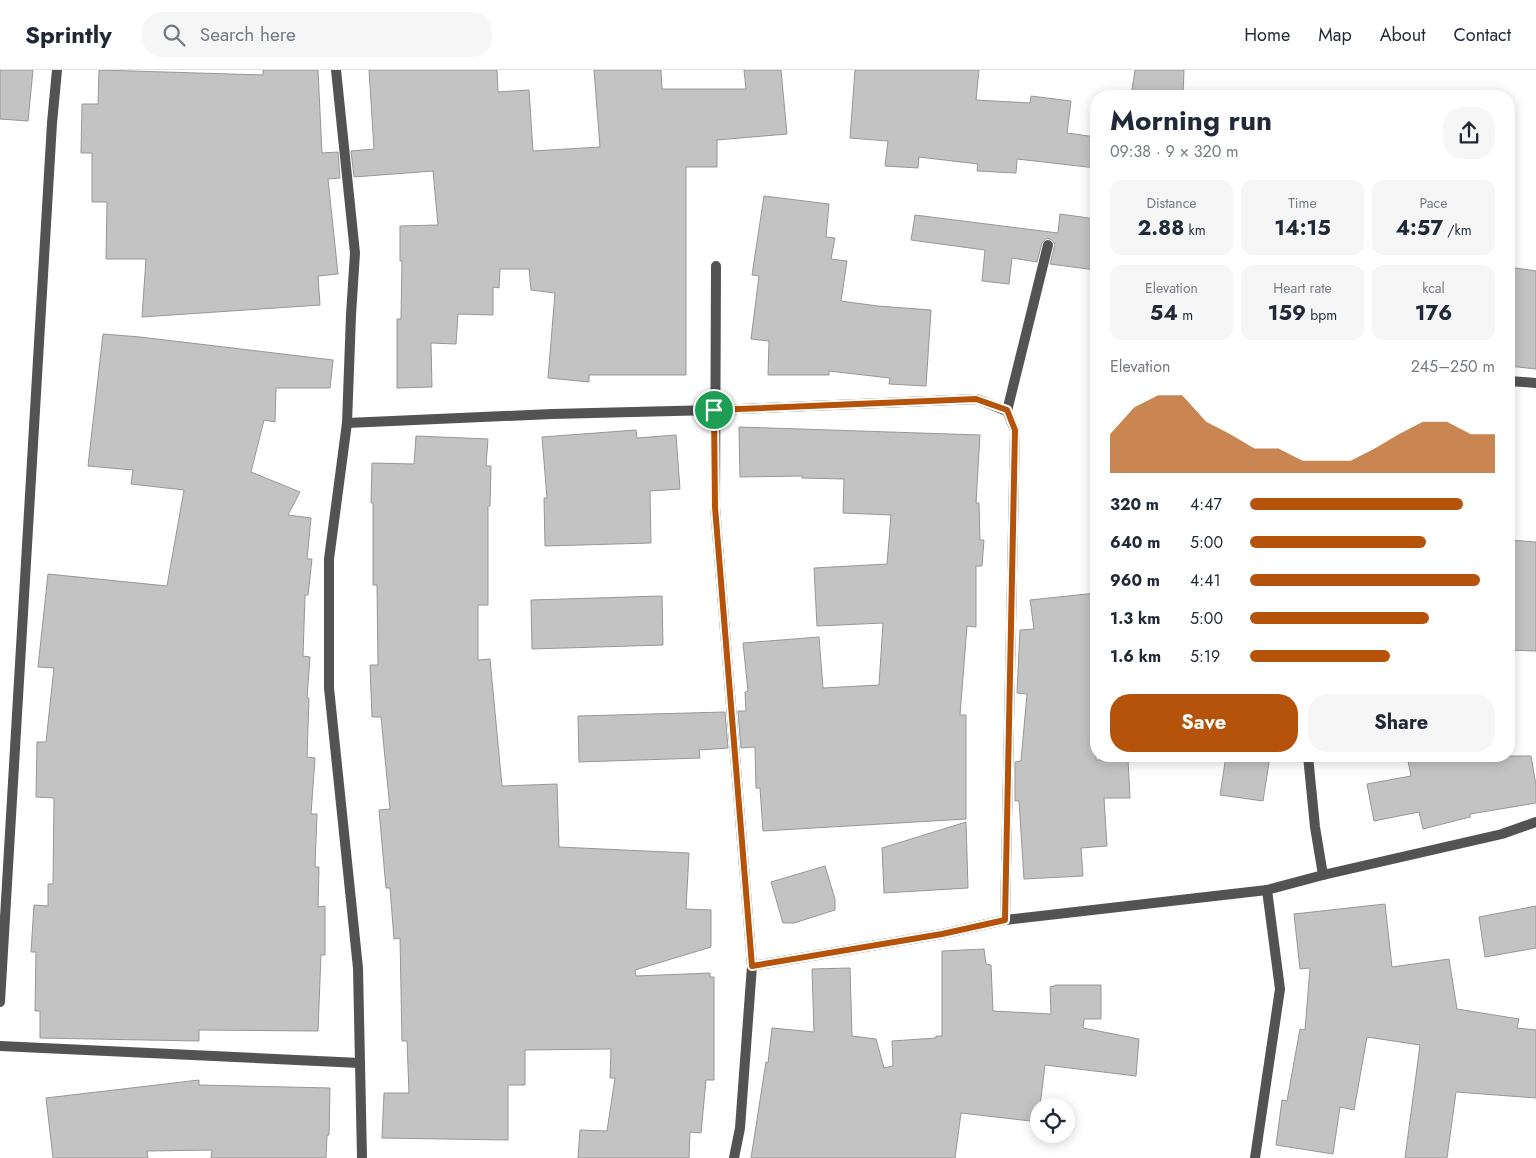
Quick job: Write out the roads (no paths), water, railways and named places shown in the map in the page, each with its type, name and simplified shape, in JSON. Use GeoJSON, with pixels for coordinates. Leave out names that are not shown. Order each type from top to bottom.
{"type":"FeatureCollection","features":[{"type":"Feature","properties":{"kind":"street"},"geometry":{"type":"LineString","coordinates":[[0,1002],[52,123],[57,70]]}},
{"type":"Feature","properties":{"kind":"street"},"geometry":{"type":"LineString","coordinates":[[336,70],[356,253],[347,422],[329,560],[329,688],[358,968],[362,1158]]}},
{"type":"Feature","properties":{"kind":"street"},"geometry":{"type":"LineString","coordinates":[[1005,920],[1015,430],[1007,410],[1048,245]]}},
{"type":"Feature","properties":{"kind":"street"},"geometry":{"type":"LineString","coordinates":[[716,266],[715,507],[752,966],[740,1128],[734,1158]]}},
{"type":"Feature","properties":{"kind":"street"},"geometry":{"type":"LineString","coordinates":[[1515,381],[1536,383]]}},
{"type":"Feature","properties":{"kind":"street"},"geometry":{"type":"LineString","coordinates":[[347,422],[976,399],[1007,410]]}},
{"type":"Feature","properties":{"kind":"street"},"geometry":{"type":"LineString","coordinates":[[1309,762],[1315,827],[1323,875]]}},
{"type":"Feature","properties":{"kind":"street"},"geometry":{"type":"LineString","coordinates":[[752,966],[942,934],[1005,920],[1267,890],[1323,875],[1502,834],[1536,822]]}},
{"type":"Feature","properties":{"kind":"street"},"geometry":{"type":"LineString","coordinates":[[1255,1158],[1280,989],[1267,890]]}},
{"type":"Feature","properties":{"kind":"street"},"geometry":{"type":"LineString","coordinates":[[0,1046],[360,1063]]}}]}
